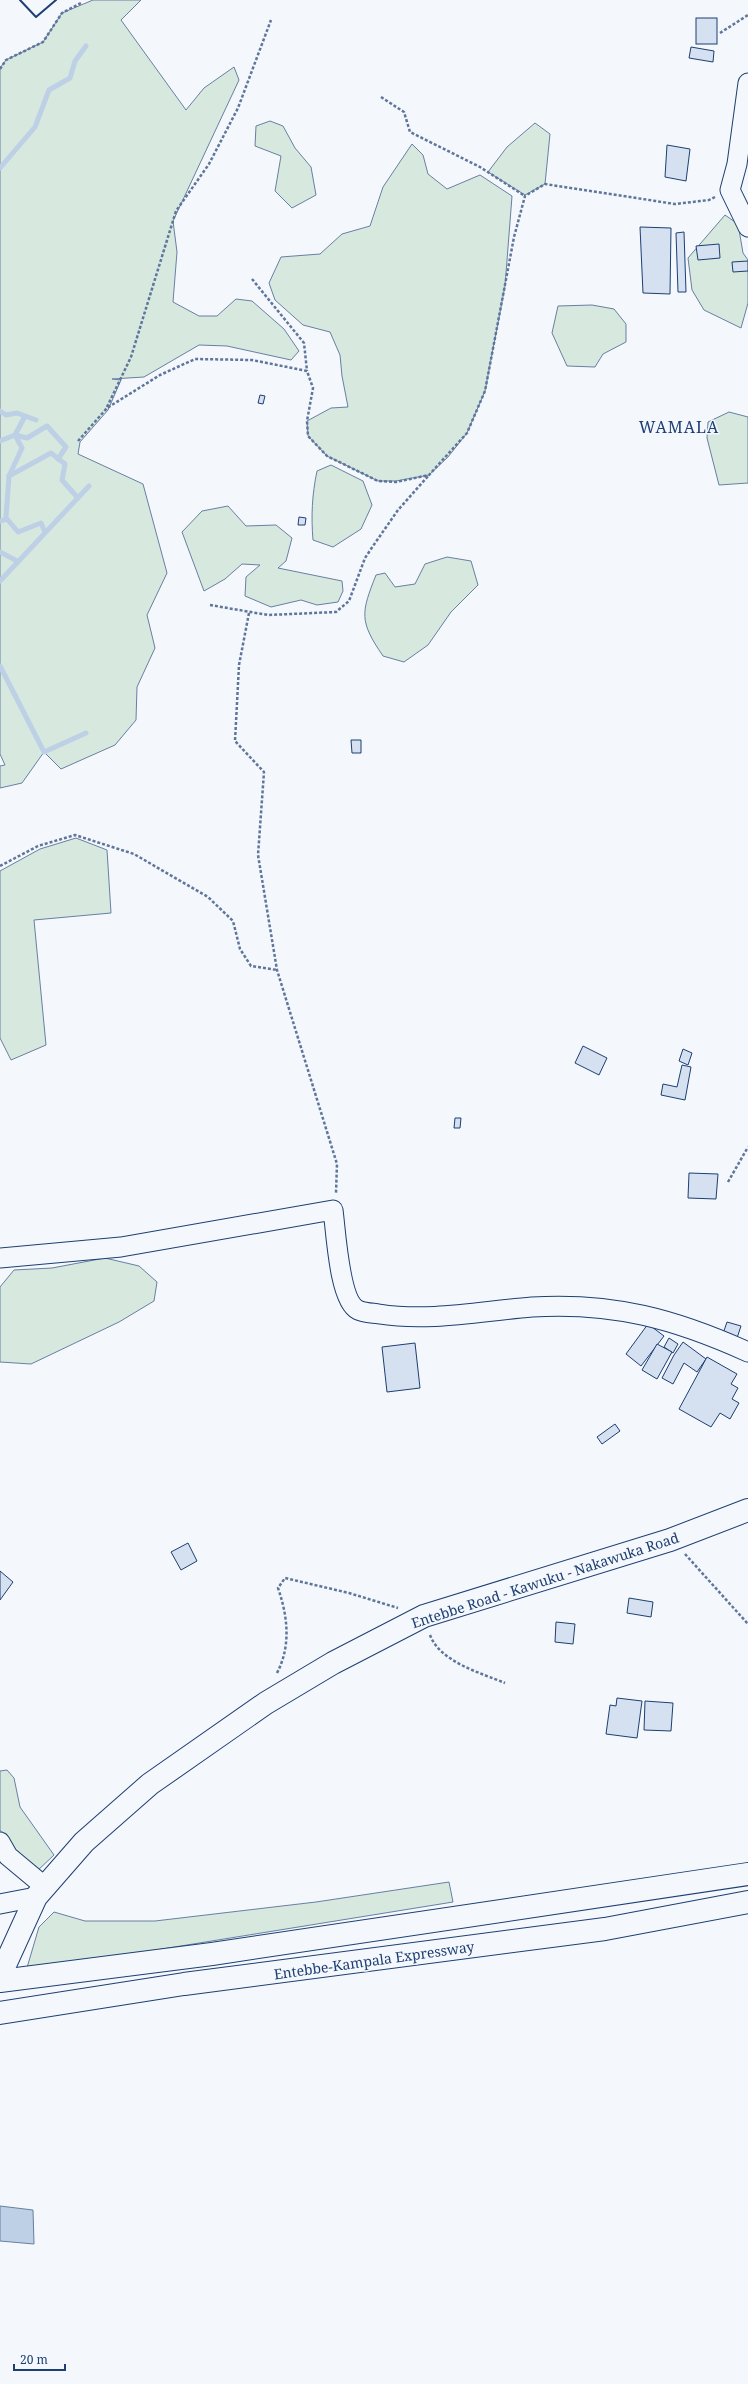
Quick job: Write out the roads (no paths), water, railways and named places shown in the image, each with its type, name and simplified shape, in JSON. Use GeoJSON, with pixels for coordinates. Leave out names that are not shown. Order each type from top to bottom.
{"type":"FeatureCollection","features":[{"type":"Feature","properties":{"kind":"main road","name":"Entebbe Road - Kawuku - Nakawuka Road"},"geometry":{"type":"LineString","coordinates":[[0,1976],[40,1892],[84,1842],[150,1784],[266,1704],[333,1664],[424,1616],[670,1540],[748,1510]]}},
{"type":"Feature","properties":{"kind":"main road","name":"Entebbe-Kampala Expressway"},"geometry":{"type":"LineString","coordinates":[[0,1981],[251,1949],[748,1874]]}},
{"type":"Feature","properties":{"kind":"main road","name":"Entebbe-Kampala Expressway"},"geometry":{"type":"LineString","coordinates":[[9,2012],[184,1984],[605,1929],[748,1902]]}},
{"type":"Feature","properties":{"kind":"street"},"geometry":{"type":"LineString","coordinates":[[748,83],[737,164],[730,190],[748,226]]}},
{"type":"Feature","properties":{"kind":"street"},"geometry":{"type":"LineString","coordinates":[[0,1258],[121,1247],[332,1210],[344,1290],[350,1303],[358,1310],[402,1318],[480,1314],[533,1307],[613,1308],[661,1318],[713,1336],[748,1352]]}},
{"type":"Feature","properties":{"kind":"street"},"geometry":{"type":"LineString","coordinates":[[0,1842],[8,1856],[40,1892],[0,1904]]}},
{"type":"Feature","properties":{"kind":"water"},"geometry":{"type":"Polygon","coordinates":[[[0,2206],[33,2210],[34,2244],[0,2241],[0,2206]]]}},
{"type":"Feature","properties":{"kind":"waterway"},"geometry":{"type":"LineString","coordinates":[[0,168],[35,127],[49,90],[70,78],[75,61],[86,46]]}},
{"type":"Feature","properties":{"kind":"waterway"},"geometry":{"type":"LineString","coordinates":[[0,411],[6,415],[17,413],[36,420]]}},
{"type":"Feature","properties":{"kind":"waterway"},"geometry":{"type":"LineString","coordinates":[[0,441],[15,435],[24,418]]}},
{"type":"Feature","properties":{"kind":"waterway"},"geometry":{"type":"LineString","coordinates":[[15,435],[27,438],[47,426],[66,447],[58,459]]}},
{"type":"Feature","properties":{"kind":"waterway"},"geometry":{"type":"LineString","coordinates":[[7,519],[9,476],[22,448],[15,435]]}},
{"type":"Feature","properties":{"kind":"waterway"},"geometry":{"type":"LineString","coordinates":[[9,476],[51,453],[65,464],[62,480],[78,498]]}},
{"type":"Feature","properties":{"kind":"waterway"},"geometry":{"type":"LineString","coordinates":[[0,581],[89,486]]}},
{"type":"Feature","properties":{"kind":"waterway"},"geometry":{"type":"LineString","coordinates":[[0,521],[7,519],[18,532],[41,523],[45,532]]}},
{"type":"Feature","properties":{"kind":"waterway"},"geometry":{"type":"LineString","coordinates":[[0,552],[17,561]]}},
{"type":"Feature","properties":{"kind":"waterway"},"geometry":{"type":"LineString","coordinates":[[0,666],[44,752],[86,733]]}},
{"type":"Feature","properties":{"kind":"district","name":"WAMALA"},"geometry":{"type":"Point","coordinates":[679,427]}}]}
